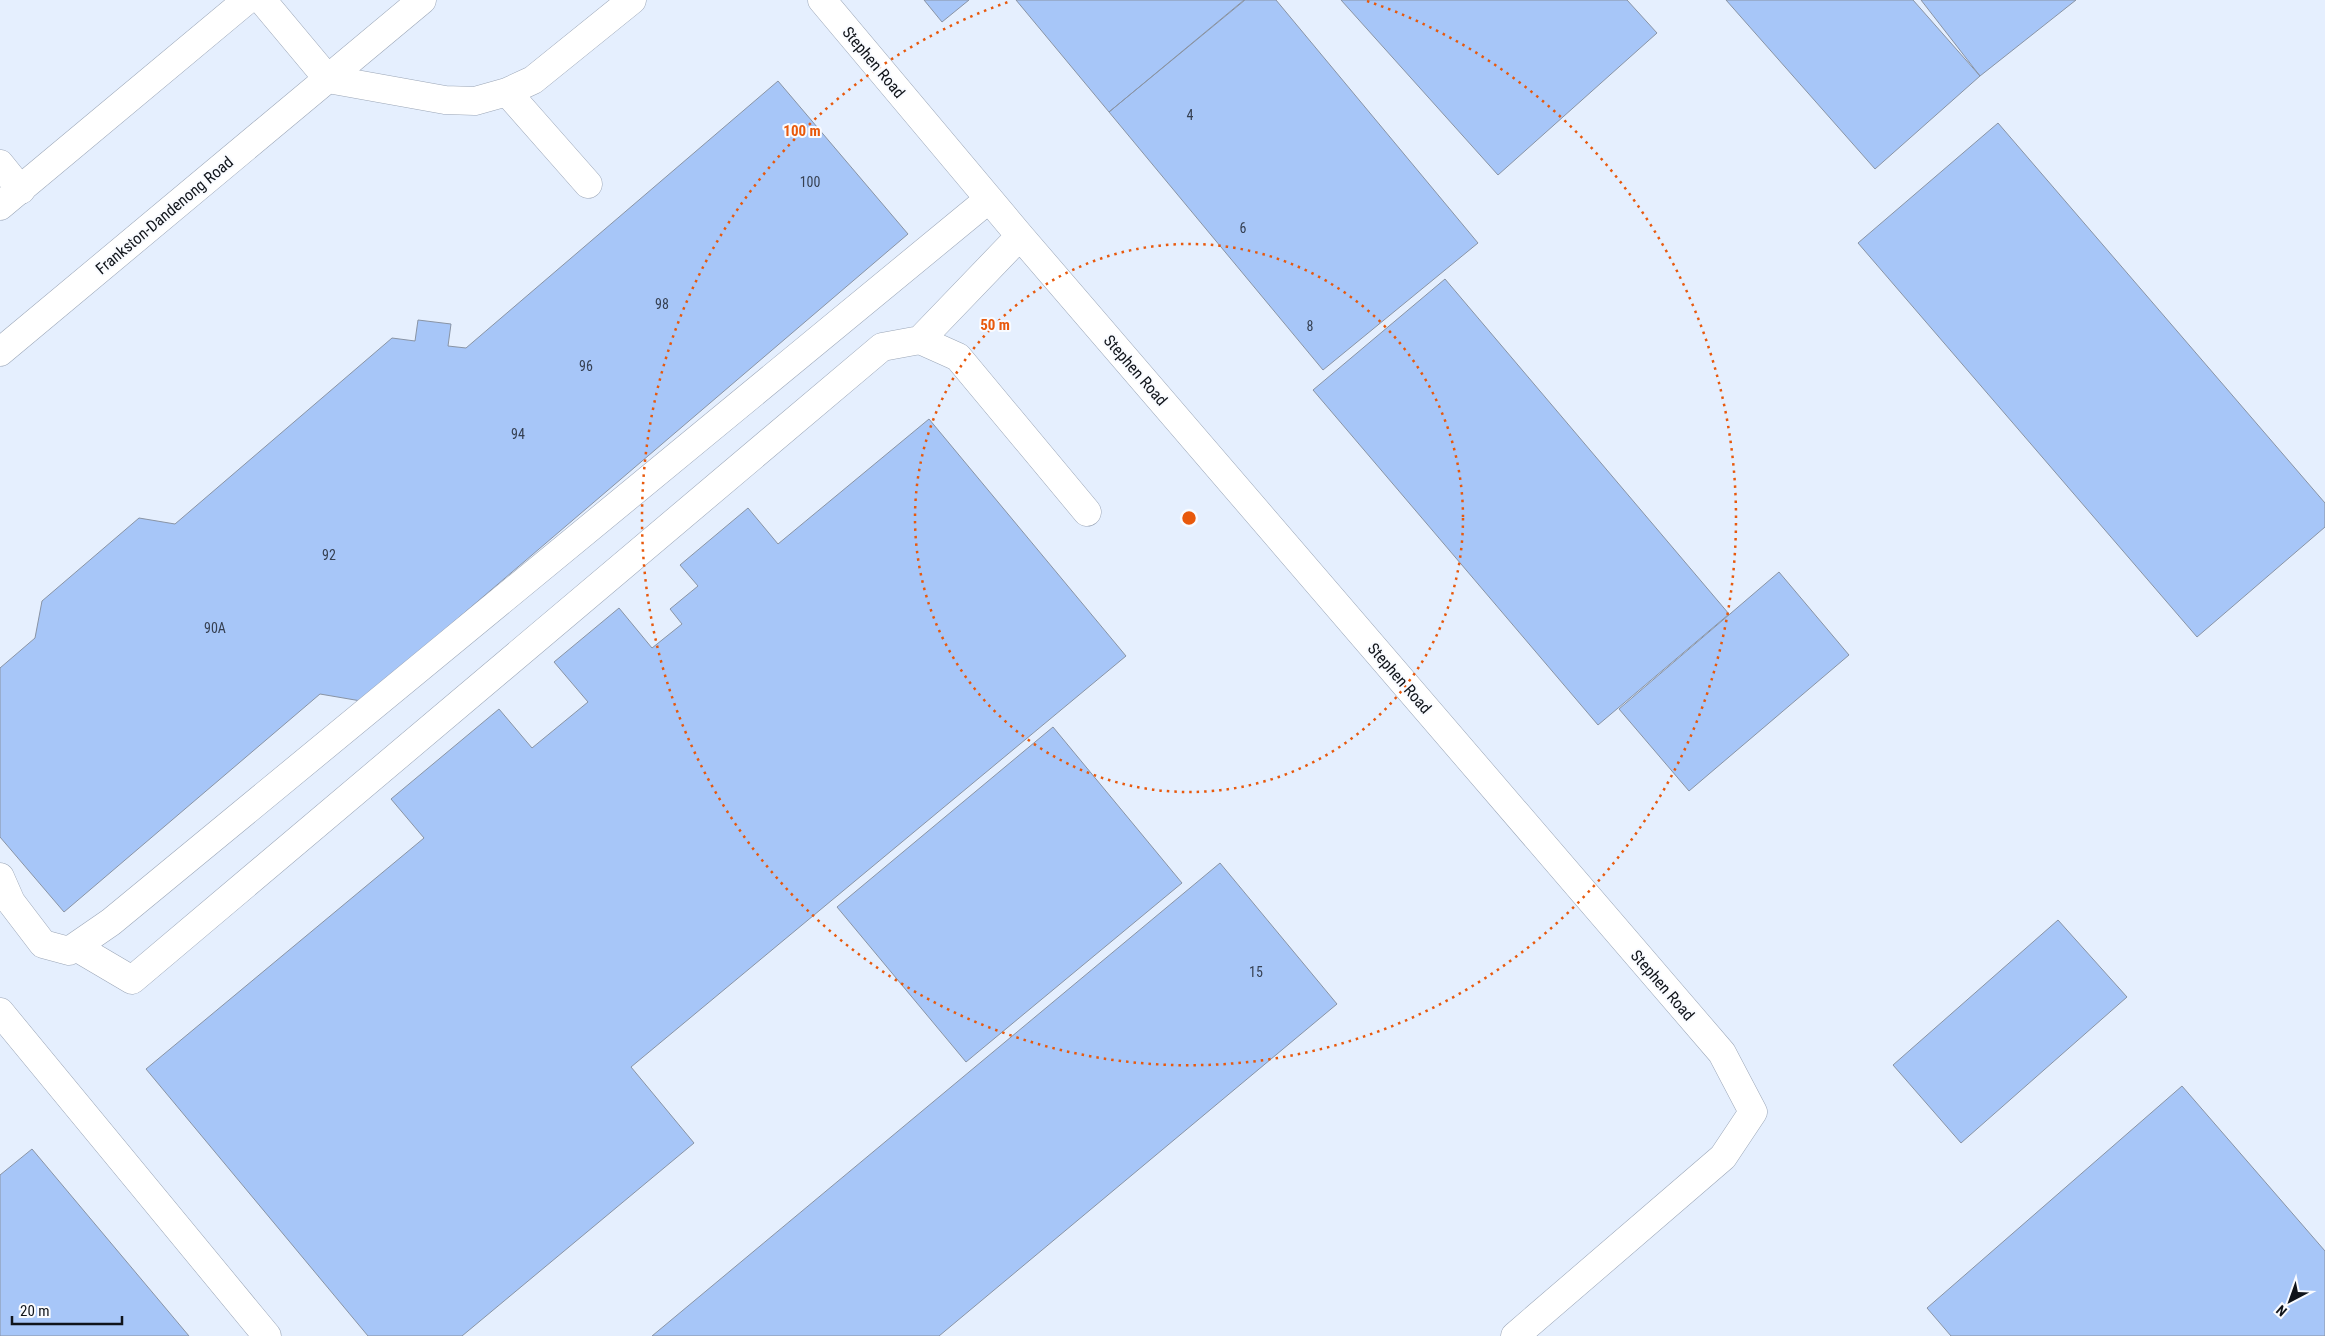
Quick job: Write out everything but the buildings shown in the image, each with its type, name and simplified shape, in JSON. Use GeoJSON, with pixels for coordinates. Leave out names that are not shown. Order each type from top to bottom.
{"type":"FeatureCollection","features":[{"type":"Feature","properties":{"kind":"main road"},"geometry":{"type":"LineString","coordinates":[[0,206],[246,0]]}},
{"type":"Feature","properties":{"kind":"main road"},"geometry":{"type":"LineString","coordinates":[[262,0],[328,78],[445,100],[475,101],[507,92],[533,80],[632,0]]}},
{"type":"Feature","properties":{"kind":"main road","name":"Frankston-Dandenong Road"},"geometry":{"type":"LineString","coordinates":[[0,352],[422,0]]}},
{"type":"Feature","properties":{"kind":"main road","name":"Stephen Road"},"geometry":{"type":"LineString","coordinates":[[822,0],[1020,236],[1722,1053],[1753,1112],[1724,1157],[1514,1336]]}},
{"type":"Feature","properties":{"kind":"main road"},"geometry":{"type":"LineString","coordinates":[[507,92],[588,184]]}},
{"type":"Feature","properties":{"kind":"main road"},"geometry":{"type":"LineString","coordinates":[[0,164],[21,190]]}},
{"type":"Feature","properties":{"kind":"main road"},"geometry":{"type":"LineString","coordinates":[[0,877],[11,902],[43,944],[70,951],[76,947],[111,922],[989,199]]}},
{"type":"Feature","properties":{"kind":"main road"},"geometry":{"type":"LineString","coordinates":[[920,340],[1020,236]]}},
{"type":"Feature","properties":{"kind":"main road"},"geometry":{"type":"LineString","coordinates":[[76,947],[132,980],[882,347],[920,340],[958,357],[1087,512]]}},
{"type":"Feature","properties":{"kind":"main road"},"geometry":{"type":"LineString","coordinates":[[0,1012],[267,1336]]}}]}
